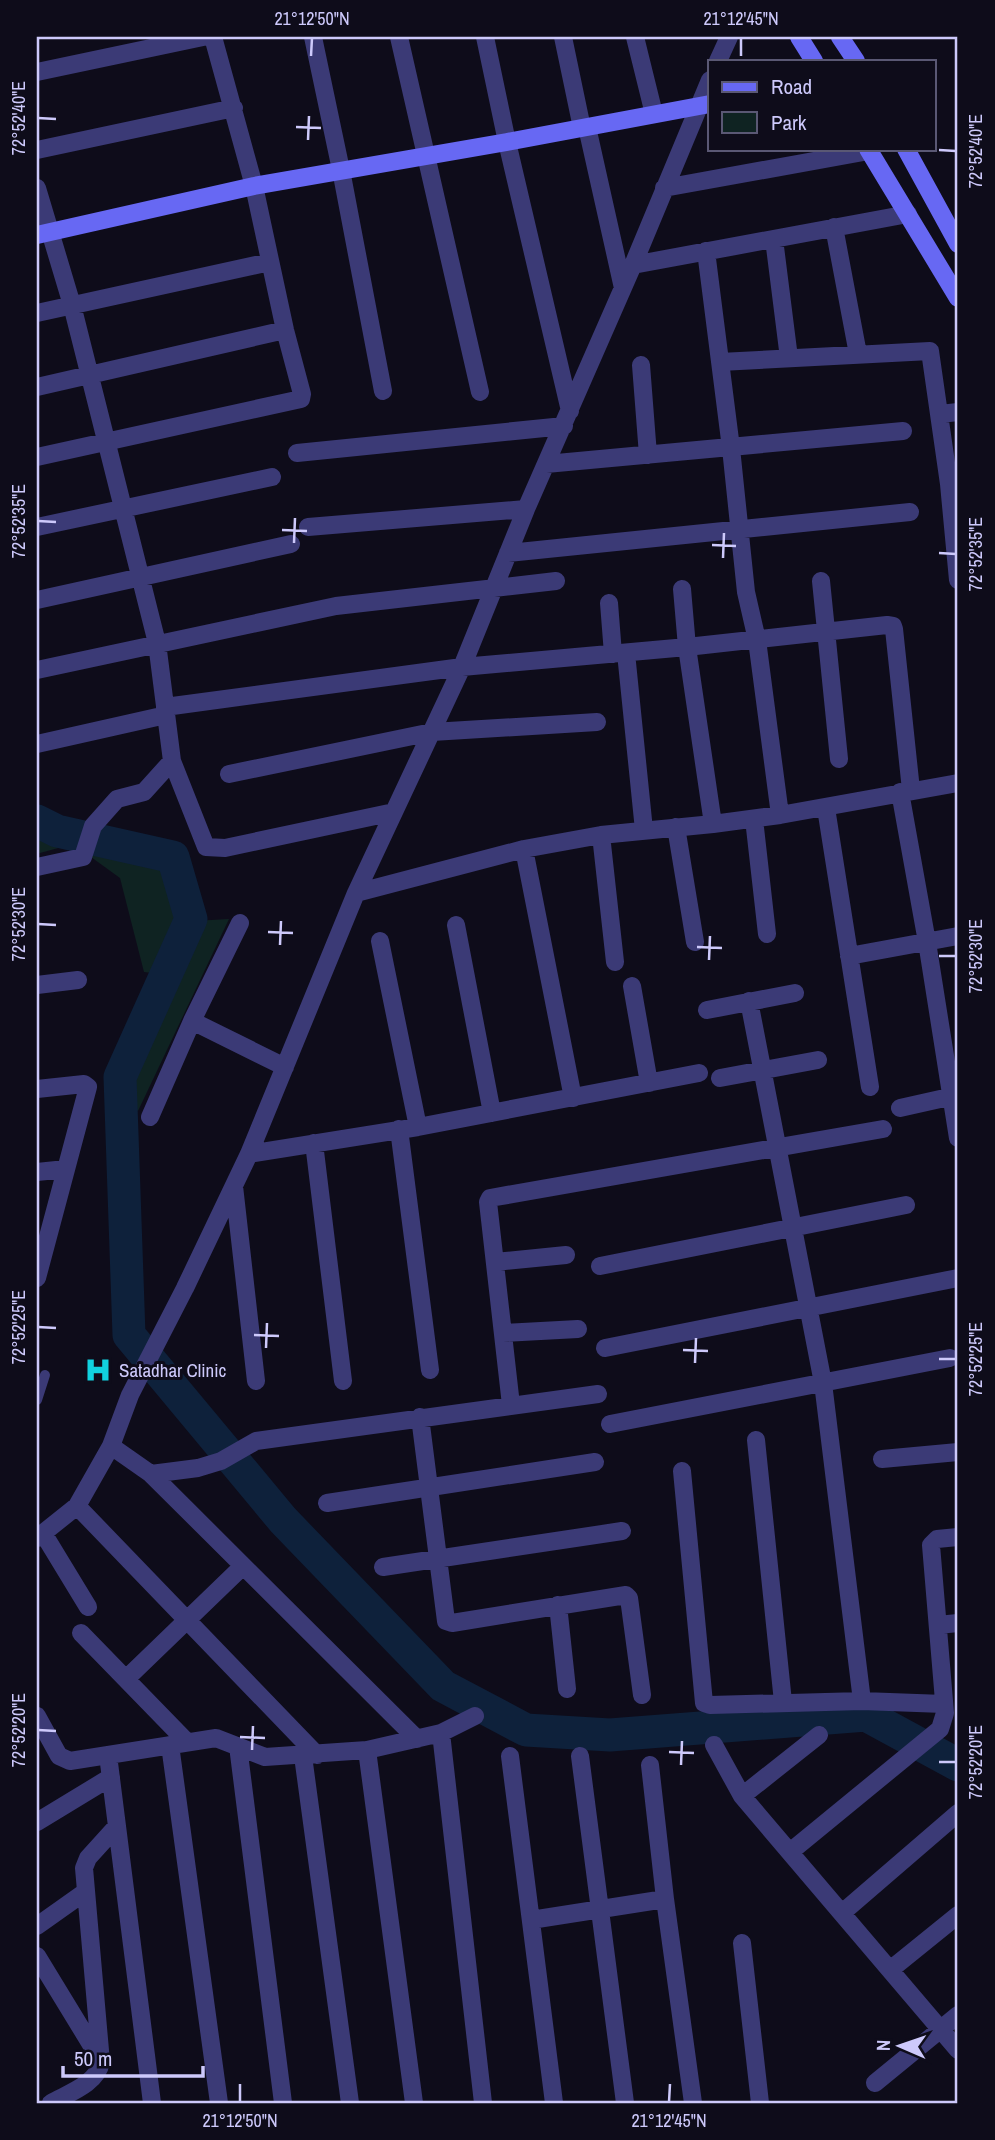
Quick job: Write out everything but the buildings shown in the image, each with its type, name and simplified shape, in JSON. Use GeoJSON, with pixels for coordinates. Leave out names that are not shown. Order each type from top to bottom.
{"type":"FeatureCollection","features":[{"type":"Feature","properties":{"kind":"street"},"geometry":{"type":"LineString","coordinates":[[37,72],[203,37]]}},
{"type":"Feature","properties":{"kind":"street"},"geometry":{"type":"LineString","coordinates":[[37,457],[299,401],[302,394],[285,330],[254,186],[213,37]]}},
{"type":"Feature","properties":{"kind":"street"},"geometry":{"type":"LineString","coordinates":[[313,37],[383,391]]}},
{"type":"Feature","properties":{"kind":"street"},"geometry":{"type":"LineString","coordinates":[[399,37],[480,392]]}},
{"type":"Feature","properties":{"kind":"street"},"geometry":{"type":"LineString","coordinates":[[485,37],[567,419]]}},
{"type":"Feature","properties":{"kind":"street"},"geometry":{"type":"LineString","coordinates":[[563,37],[623,288]]}},
{"type":"Feature","properties":{"kind":"street"},"geometry":{"type":"LineString","coordinates":[[635,37],[654,114]]}},
{"type":"Feature","properties":{"kind":"street"},"geometry":{"type":"LineString","coordinates":[[711,37],[718,60]]}},
{"type":"Feature","properties":{"kind":"street"},"geometry":{"type":"LineString","coordinates":[[718,60],[729,37]]}},
{"type":"Feature","properties":{"kind":"street"},"geometry":{"type":"LineString","coordinates":[[799,37],[813,60]]}},
{"type":"Feature","properties":{"kind":"street"},"geometry":{"type":"LineString","coordinates":[[840,37],[855,60]]}},
{"type":"Feature","properties":{"kind":"street"},"geometry":{"type":"LineString","coordinates":[[43,234],[254,186],[704,105]]}},
{"type":"Feature","properties":{"kind":"street"},"geometry":{"type":"LineString","coordinates":[[88,1607],[41,1528],[77,1506],[111,1446],[130,1395],[249,1154],[356,892],[462,667],[526,509],[567,419],[664,188],[704,105]]}},
{"type":"Feature","properties":{"kind":"street"},"geometry":{"type":"LineString","coordinates":[[37,150],[234,108]]}},
{"type":"Feature","properties":{"kind":"street"},"geometry":{"type":"LineString","coordinates":[[664,188],[868,150],[908,214],[952,273],[958,298]]}},
{"type":"Feature","properties":{"kind":"street"},"geometry":{"type":"LineString","coordinates":[[907,150],[958,244]]}},
{"type":"Feature","properties":{"kind":"street"},"geometry":{"type":"LineString","coordinates":[[37,188],[43,234],[72,305],[157,643],[172,761],[206,847],[225,848],[394,812]]}},
{"type":"Feature","properties":{"kind":"street"},"geometry":{"type":"LineString","coordinates":[[633,264],[908,214]]}},
{"type":"Feature","properties":{"kind":"street"},"geometry":{"type":"LineString","coordinates":[[834,227],[858,354]]}},
{"type":"Feature","properties":{"kind":"street"},"geometry":{"type":"LineString","coordinates":[[774,239],[789,358]]}},
{"type":"Feature","properties":{"kind":"street"},"geometry":{"type":"LineString","coordinates":[[706,251],[746,592],[757,640],[780,815]]}},
{"type":"Feature","properties":{"kind":"street"},"geometry":{"type":"LineString","coordinates":[[37,313],[270,262]]}},
{"type":"Feature","properties":{"kind":"street"},"geometry":{"type":"LineString","coordinates":[[37,387],[285,330]]}},
{"type":"Feature","properties":{"kind":"street"},"geometry":{"type":"LineString","coordinates":[[720,362],[930,351],[953,484],[958,580]]}},
{"type":"Feature","properties":{"kind":"street"},"geometry":{"type":"LineString","coordinates":[[641,365],[648,455]]}},
{"type":"Feature","properties":{"kind":"street"},"geometry":{"type":"LineString","coordinates":[[940,414],[958,412]]}},
{"type":"Feature","properties":{"kind":"street"},"geometry":{"type":"LineString","coordinates":[[297,453],[567,419]]}},
{"type":"Feature","properties":{"kind":"street"},"geometry":{"type":"LineString","coordinates":[[547,464],[903,431]]}},
{"type":"Feature","properties":{"kind":"street"},"geometry":{"type":"LineString","coordinates":[[37,527],[272,477]]}},
{"type":"Feature","properties":{"kind":"street"},"geometry":{"type":"LineString","coordinates":[[308,527],[526,509]]}},
{"type":"Feature","properties":{"kind":"street"},"geometry":{"type":"LineString","coordinates":[[508,553],[910,512]]}},
{"type":"Feature","properties":{"kind":"street"},"geometry":{"type":"LineString","coordinates":[[37,600],[291,544]]}},
{"type":"Feature","properties":{"kind":"street"},"geometry":{"type":"LineString","coordinates":[[37,670],[324,608],[556,581]]}},
{"type":"Feature","properties":{"kind":"street"},"geometry":{"type":"LineString","coordinates":[[821,581],[839,759]]}},
{"type":"Feature","properties":{"kind":"street"},"geometry":{"type":"LineString","coordinates":[[682,589],[687,647],[713,824]]}},
{"type":"Feature","properties":{"kind":"street"},"geometry":{"type":"LineString","coordinates":[[609,603],[619,653],[643,830]]}},
{"type":"Feature","properties":{"kind":"street"},"geometry":{"type":"LineString","coordinates":[[37,744],[166,711],[462,667],[893,626],[906,791],[927,942],[956,1095],[958,1138]]}},
{"type":"Feature","properties":{"kind":"street"},"geometry":{"type":"LineString","coordinates":[[229,774],[432,732],[597,722]]}},
{"type":"Feature","properties":{"kind":"street"},"geometry":{"type":"LineString","coordinates":[[37,867],[83,857],[93,826],[117,799],[144,792],[172,761]]}},
{"type":"Feature","properties":{"kind":"street"},"geometry":{"type":"LineString","coordinates":[[356,892],[524,849],[601,835],[754,819],[958,783]]}},
{"type":"Feature","properties":{"kind":"street"},"geometry":{"type":"LineString","coordinates":[[826,808],[870,1087]]}},
{"type":"Feature","properties":{"kind":"street"},"geometry":{"type":"LineString","coordinates":[[754,819],[767,934]]}},
{"type":"Feature","properties":{"kind":"street"},"geometry":{"type":"LineString","coordinates":[[676,827],[695,942]]}},
{"type":"Feature","properties":{"kind":"street"},"geometry":{"type":"LineString","coordinates":[[601,835],[615,962]]}},
{"type":"Feature","properties":{"kind":"street"},"geometry":{"type":"LineString","coordinates":[[524,849],[573,1098]]}},
{"type":"Feature","properties":{"kind":"street"},"geometry":{"type":"LineString","coordinates":[[150,1117],[192,1021],[240,923]]}},
{"type":"Feature","properties":{"kind":"street"},"geometry":{"type":"LineString","coordinates":[[456,925],[492,1113]]}},
{"type":"Feature","properties":{"kind":"street"},"geometry":{"type":"LineString","coordinates":[[849,956],[958,936]]}},
{"type":"Feature","properties":{"kind":"street"},"geometry":{"type":"LineString","coordinates":[[380,941],[418,1127]]}},
{"type":"Feature","properties":{"kind":"street"},"geometry":{"type":"LineString","coordinates":[[37,985],[78,980]]}},
{"type":"Feature","properties":{"kind":"street"},"geometry":{"type":"LineString","coordinates":[[632,986],[649,1083]]}},
{"type":"Feature","properties":{"kind":"street"},"geometry":{"type":"LineString","coordinates":[[707,1010],[795,993]]}},
{"type":"Feature","properties":{"kind":"street"},"geometry":{"type":"LineString","coordinates":[[749,1001],[822,1383],[862,1701]]}},
{"type":"Feature","properties":{"kind":"street"},"geometry":{"type":"LineString","coordinates":[[192,1021],[285,1066]]}},
{"type":"Feature","properties":{"kind":"street"},"geometry":{"type":"LineString","coordinates":[[720,1078],[818,1060]]}},
{"type":"Feature","properties":{"kind":"street"},"geometry":{"type":"LineString","coordinates":[[249,1154],[418,1127],[699,1073]]}},
{"type":"Feature","properties":{"kind":"street"},"geometry":{"type":"LineString","coordinates":[[37,1089],[87,1085],[39,1260],[37,1278]]}},
{"type":"Feature","properties":{"kind":"street"},"geometry":{"type":"LineString","coordinates":[[900,1108],[956,1095]]}},
{"type":"Feature","properties":{"kind":"street"},"geometry":{"type":"LineString","coordinates":[[399,1129],[430,1370]]}},
{"type":"Feature","properties":{"kind":"street"},"geometry":{"type":"LineString","coordinates":[[511,1405],[488,1202],[492,1196],[883,1129]]}},
{"type":"Feature","properties":{"kind":"street"},"geometry":{"type":"LineString","coordinates":[[314,1143],[343,1381]]}},
{"type":"Feature","properties":{"kind":"street"},"geometry":{"type":"LineString","coordinates":[[37,1172],[66,1168]]}},
{"type":"Feature","properties":{"kind":"street"},"geometry":{"type":"LineString","coordinates":[[234,1184],[256,1381]]}},
{"type":"Feature","properties":{"kind":"street"},"geometry":{"type":"LineString","coordinates":[[600,1266],[905,1205]]}},
{"type":"Feature","properties":{"kind":"street"},"geometry":{"type":"LineString","coordinates":[[495,1262],[566,1255]]}},
{"type":"Feature","properties":{"kind":"street"},"geometry":{"type":"LineString","coordinates":[[605,1348],[809,1305],[958,1278]]}},
{"type":"Feature","properties":{"kind":"street"},"geometry":{"type":"LineString","coordinates":[[503,1333],[578,1329]]}},
{"type":"Feature","properties":{"kind":"street"},"geometry":{"type":"LineString","coordinates":[[610,1424],[950,1358]]}},
{"type":"Feature","properties":{"kind":"street"},"geometry":{"type":"LineString","coordinates":[[151,1474],[191,1469],[221,1461],[256,1441],[598,1394]]}},
{"type":"Feature","properties":{"kind":"street"},"geometry":{"type":"LineString","coordinates":[[420,1417],[445,1619],[449,1623],[628,1596],[642,1695]]}},
{"type":"Feature","properties":{"kind":"street"},"geometry":{"type":"LineString","coordinates":[[756,1440],[783,1702]]}},
{"type":"Feature","properties":{"kind":"street"},"geometry":{"type":"LineString","coordinates":[[111,1446],[151,1474],[417,1739]]}},
{"type":"Feature","properties":{"kind":"street"},"geometry":{"type":"LineString","coordinates":[[881,1459],[958,1452]]}},
{"type":"Feature","properties":{"kind":"street"},"geometry":{"type":"LineString","coordinates":[[327,1503],[595,1462]]}},
{"type":"Feature","properties":{"kind":"street"},"geometry":{"type":"LineString","coordinates":[[681,1471],[702,1700],[709,1705],[862,1701],[949,1710]]}},
{"type":"Feature","properties":{"kind":"street"},"geometry":{"type":"LineString","coordinates":[[77,1506],[310,1756],[350,2103]]}},
{"type":"Feature","properties":{"kind":"street"},"geometry":{"type":"LineString","coordinates":[[383,1567],[622,1531]]}},
{"type":"Feature","properties":{"kind":"street"},"geometry":{"type":"LineString","coordinates":[[790,1853],[940,1729],[949,1710],[931,1545],[937,1539],[958,1537]]}},
{"type":"Feature","properties":{"kind":"street"},"geometry":{"type":"LineString","coordinates":[[127,1678],[243,1566]]}},
{"type":"Feature","properties":{"kind":"street"},"geometry":{"type":"LineString","coordinates":[[558,1605],[566,1689]]}},
{"type":"Feature","properties":{"kind":"street"},"geometry":{"type":"LineString","coordinates":[[938,1625],[958,1623]]}},
{"type":"Feature","properties":{"kind":"street"},"geometry":{"type":"LineString","coordinates":[[80,1633],[127,1678],[178,1744],[219,2103]]}},
{"type":"Feature","properties":{"kind":"street"},"geometry":{"type":"LineString","coordinates":[[37,1716],[59,1756],[63,1759],[78,1760],[216,1738],[265,1757],[367,1750],[441,1733],[475,1716]]}},
{"type":"Feature","properties":{"kind":"street"},"geometry":{"type":"LineString","coordinates":[[441,1733],[483,2103]]}},
{"type":"Feature","properties":{"kind":"street"},"geometry":{"type":"LineString","coordinates":[[742,1796],[819,1735]]}},
{"type":"Feature","properties":{"kind":"street"},"geometry":{"type":"LineString","coordinates":[[714,1745],[742,1796],[958,2050]]}},
{"type":"Feature","properties":{"kind":"street"},"geometry":{"type":"LineString","coordinates":[[238,1746],[283,2103]]}},
{"type":"Feature","properties":{"kind":"street"},"geometry":{"type":"LineString","coordinates":[[367,1750],[414,2103]]}},
{"type":"Feature","properties":{"kind":"street"},"geometry":{"type":"LineString","coordinates":[[108,1755],[152,2103]]}},
{"type":"Feature","properties":{"kind":"street"},"geometry":{"type":"LineString","coordinates":[[510,1756],[554,2103]]}},
{"type":"Feature","properties":{"kind":"street"},"geometry":{"type":"LineString","coordinates":[[580,1756],[625,2103]]}},
{"type":"Feature","properties":{"kind":"street"},"geometry":{"type":"LineString","coordinates":[[650,1765],[693,2103]]}},
{"type":"Feature","properties":{"kind":"street"},"geometry":{"type":"LineString","coordinates":[[37,1822],[111,1777]]}},
{"type":"Feature","properties":{"kind":"street"},"geometry":{"type":"LineString","coordinates":[[842,1913],[958,1813]]}},
{"type":"Feature","properties":{"kind":"street"},"geometry":{"type":"LineString","coordinates":[[51,2103],[84,2085],[100,2071],[102,2062],[85,1892],[85,1863],[117,1826]]}},
{"type":"Feature","properties":{"kind":"street"},"geometry":{"type":"LineString","coordinates":[[37,1926],[85,1892]]}},
{"type":"Feature","properties":{"kind":"street"},"geometry":{"type":"LineString","coordinates":[[531,1920],[665,1899]]}},
{"type":"Feature","properties":{"kind":"street"},"geometry":{"type":"LineString","coordinates":[[890,1970],[958,1915]]}},
{"type":"Feature","properties":{"kind":"street"},"geometry":{"type":"LineString","coordinates":[[742,1943],[760,2103]]}},
{"type":"Feature","properties":{"kind":"street"},"geometry":{"type":"LineString","coordinates":[[37,1956],[102,2062]]}},
{"type":"Feature","properties":{"kind":"street"},"geometry":{"type":"LineString","coordinates":[[875,2083],[958,2015]]}},
{"type":"Feature","properties":{"kind":"street"},"geometry":{"type":"LineString","coordinates":[[84,2085],[87,2103]]}},
{"type":"Feature","properties":{"kind":"lane"},"geometry":{"type":"LineString","coordinates":[[37,1400],[45,1375]]}},
{"type":"Feature","properties":{"kind":"green space"},"geometry":{"type":"Polygon","coordinates":[[[37,825],[117,844],[167,873],[178,922],[161,974],[144,972],[120,878],[73,844],[37,852],[37,825]]]}},
{"type":"Feature","properties":{"kind":"green space"},"geometry":{"type":"Polygon","coordinates":[[[229,919],[138,1111],[121,1100],[194,921],[229,919]]]}},
{"type":"Feature","properties":{"kind":"waterway"},"geometry":{"type":"LineString","coordinates":[[37,821],[57,831],[173,857],[191,919],[120,1077],[129,1335],[283,1520],[443,1686],[526,1730],[610,1735],[866,1715],[958,1765]]}},
{"type":"Feature","properties":{"kind":"place","name":"Satadhar Clinic"},"geometry":{"type":"Point","coordinates":[98,1370]}}]}
